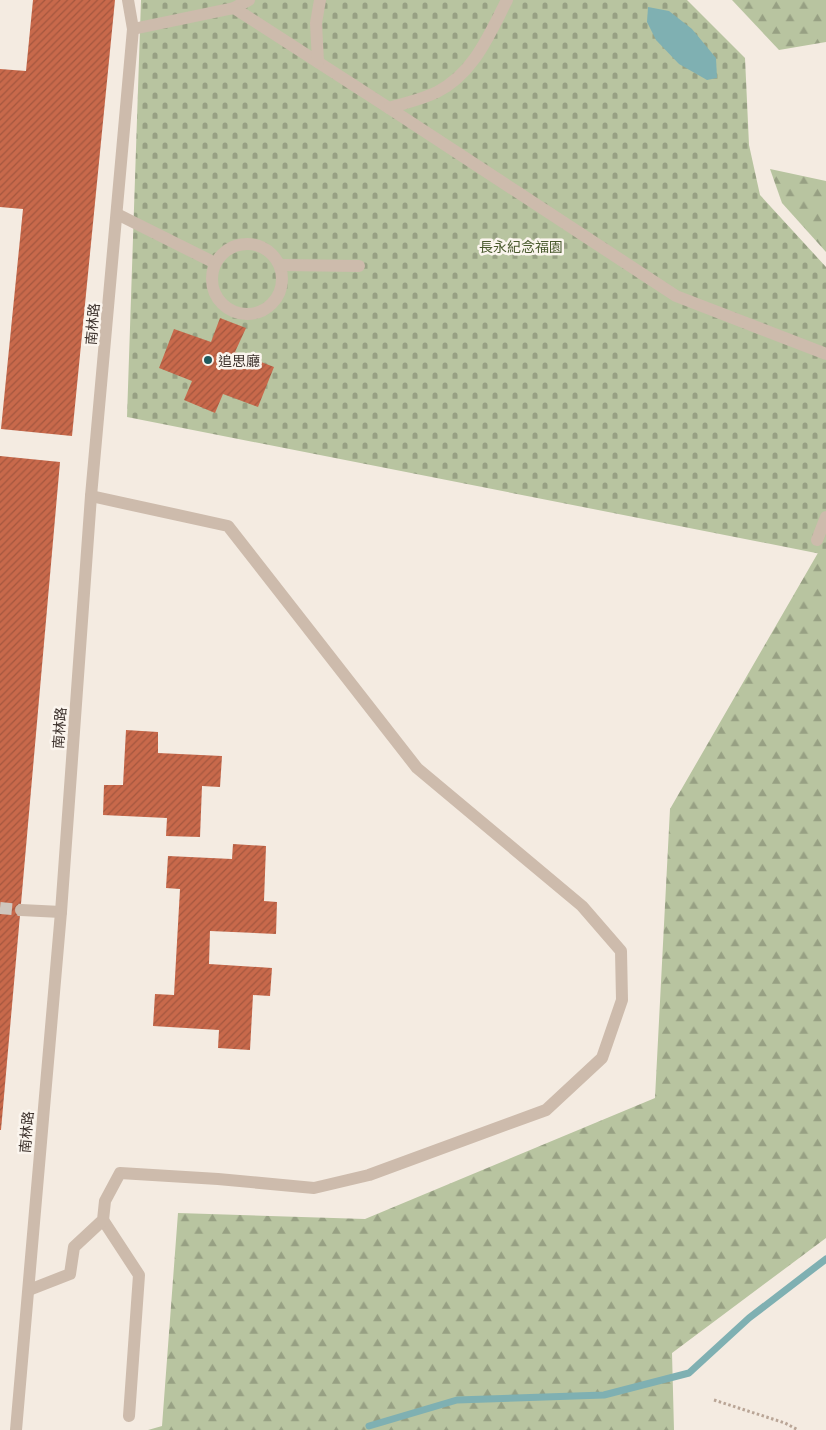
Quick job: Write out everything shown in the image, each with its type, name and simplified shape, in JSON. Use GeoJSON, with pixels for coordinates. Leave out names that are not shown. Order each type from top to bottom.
{"type":"FeatureCollection","features":[{"type":"Feature","properties":{"kind":"street","name":"南林路"},"geometry":{"type":"LineString","coordinates":[[16,1430],[61,912],[91,496],[133,29],[128,0]]}},
{"type":"Feature","properties":{"kind":"street"},"geometry":{"type":"LineString","coordinates":[[133,29],[234,8],[249,0]]}},
{"type":"Feature","properties":{"kind":"street"},"geometry":{"type":"LineString","coordinates":[[318,62],[316,23],[320,0]]}},
{"type":"Feature","properties":{"kind":"street"},"geometry":{"type":"LineString","coordinates":[[389,108],[437,92],[459,76],[480,52],[507,0]]}},
{"type":"Feature","properties":{"kind":"street"},"geometry":{"type":"LineString","coordinates":[[234,8],[676,296],[826,354]]}},
{"type":"Feature","properties":{"kind":"street"},"geometry":{"type":"LineString","coordinates":[[117,214],[215,263]]}},
{"type":"Feature","properties":{"kind":"street"},"geometry":{"type":"LineString","coordinates":[[243,244],[265,248],[274,256],[280,266],[282,288],[268,308],[258,313],[246,315],[234,313],[224,307],[216,298],[211,286],[211,274],[215,263],[222,253],[232,247],[243,244]]}},
{"type":"Feature","properties":{"kind":"street"},"geometry":{"type":"LineString","coordinates":[[280,266],[359,266]]}},
{"type":"Feature","properties":{"kind":"street"},"geometry":{"type":"LineString","coordinates":[[91,496],[228,526],[417,768],[582,906],[621,951],[622,1000],[602,1058],[546,1110],[369,1175],[314,1188],[218,1179],[120,1173],[105,1201],[103,1220],[139,1275],[129,1416]]}},
{"type":"Feature","properties":{"kind":"street"},"geometry":{"type":"LineString","coordinates":[[818,540],[826,517]]}},
{"type":"Feature","properties":{"kind":"street"},"geometry":{"type":"LineString","coordinates":[[21,910],[61,912]]}},
{"type":"Feature","properties":{"kind":"street"},"geometry":{"type":"LineString","coordinates":[[29,1290],[70,1274],[74,1247],[103,1220]]}},
{"type":"Feature","properties":{"kind":"path"},"geometry":{"type":"LineString","coordinates":[[714,1400],[785,1423],[798,1430]]}},
{"type":"Feature","properties":{"kind":"green space","name":"長永紀念福園"},"geometry":{"type":"Polygon","coordinates":[[[141,0],[687,0],[745,58],[749,145],[760,195],[826,267],[826,555],[127,417],[141,0]]]}},
{"type":"Feature","properties":{"kind":"green space"},"geometry":{"type":"Polygon","coordinates":[[[732,0],[826,0],[826,42],[779,50],[732,0]]]}},
{"type":"Feature","properties":{"kind":"green space"},"geometry":{"type":"Polygon","coordinates":[[[770,169],[826,181],[826,252],[782,203],[770,169]]]}},
{"type":"Feature","properties":{"kind":"green space"},"geometry":{"type":"Polygon","coordinates":[[[826,539],[826,1238],[672,1353],[674,1430],[148,1430],[162,1426],[178,1213],[365,1219],[655,1098],[670,809],[826,539]]]}},
{"type":"Feature","properties":{"kind":"water"},"geometry":{"type":"Polygon","coordinates":[[[648,7],[669,11],[692,29],[716,58],[717,78],[707,80],[679,64],[656,40],[647,22],[648,7]]]}},
{"type":"Feature","properties":{"kind":"building"},"geometry":{"type":"Polygon","coordinates":[[[33,0],[115,0],[72,436],[1,429],[23,209],[0,207],[0,69],[26,71],[33,0]]]}},
{"type":"Feature","properties":{"kind":"building","name":"追思廳"},"geometry":{"type":"Polygon","coordinates":[[[220,318],[246,328],[235,352],[274,367],[258,407],[223,394],[215,413],[184,400],[192,381],[159,368],[174,329],[211,342],[220,318]]]}},
{"type":"Feature","properties":{"kind":"building"},"geometry":{"type":"Polygon","coordinates":[[[0,456],[60,462],[1,1130],[0,1130],[0,456]]]}},
{"type":"Feature","properties":{"kind":"building"},"geometry":{"type":"Polygon","coordinates":[[[126,730],[158,732],[158,753],[222,756],[220,787],[202,786],[200,837],[166,836],[167,818],[103,815],[104,785],[123,785],[126,730]]]}},
{"type":"Feature","properties":{"kind":"building"},"geometry":{"type":"Polygon","coordinates":[[[233,844],[266,846],[264,901],[277,902],[276,934],[210,931],[209,964],[272,968],[270,996],[253,995],[250,1050],[218,1048],[219,1030],[153,1026],[155,994],[174,995],[180,889],[166,888],[168,856],[232,859],[233,844]]]}},
{"type":"Feature","properties":{"kind":"waterway"},"geometry":{"type":"LineString","coordinates":[[369,1426],[457,1400],[604,1395],[689,1373],[749,1318],[826,1259]]}},
{"type":"Feature","properties":{"kind":"tunnel"},"geometry":{"type":"LineString","coordinates":[[0,908],[21,910]]}},
{"type":"Feature","properties":{"kind":"place","name":"追思廳"},"geometry":{"type":"Point","coordinates":[208,360]}}]}
